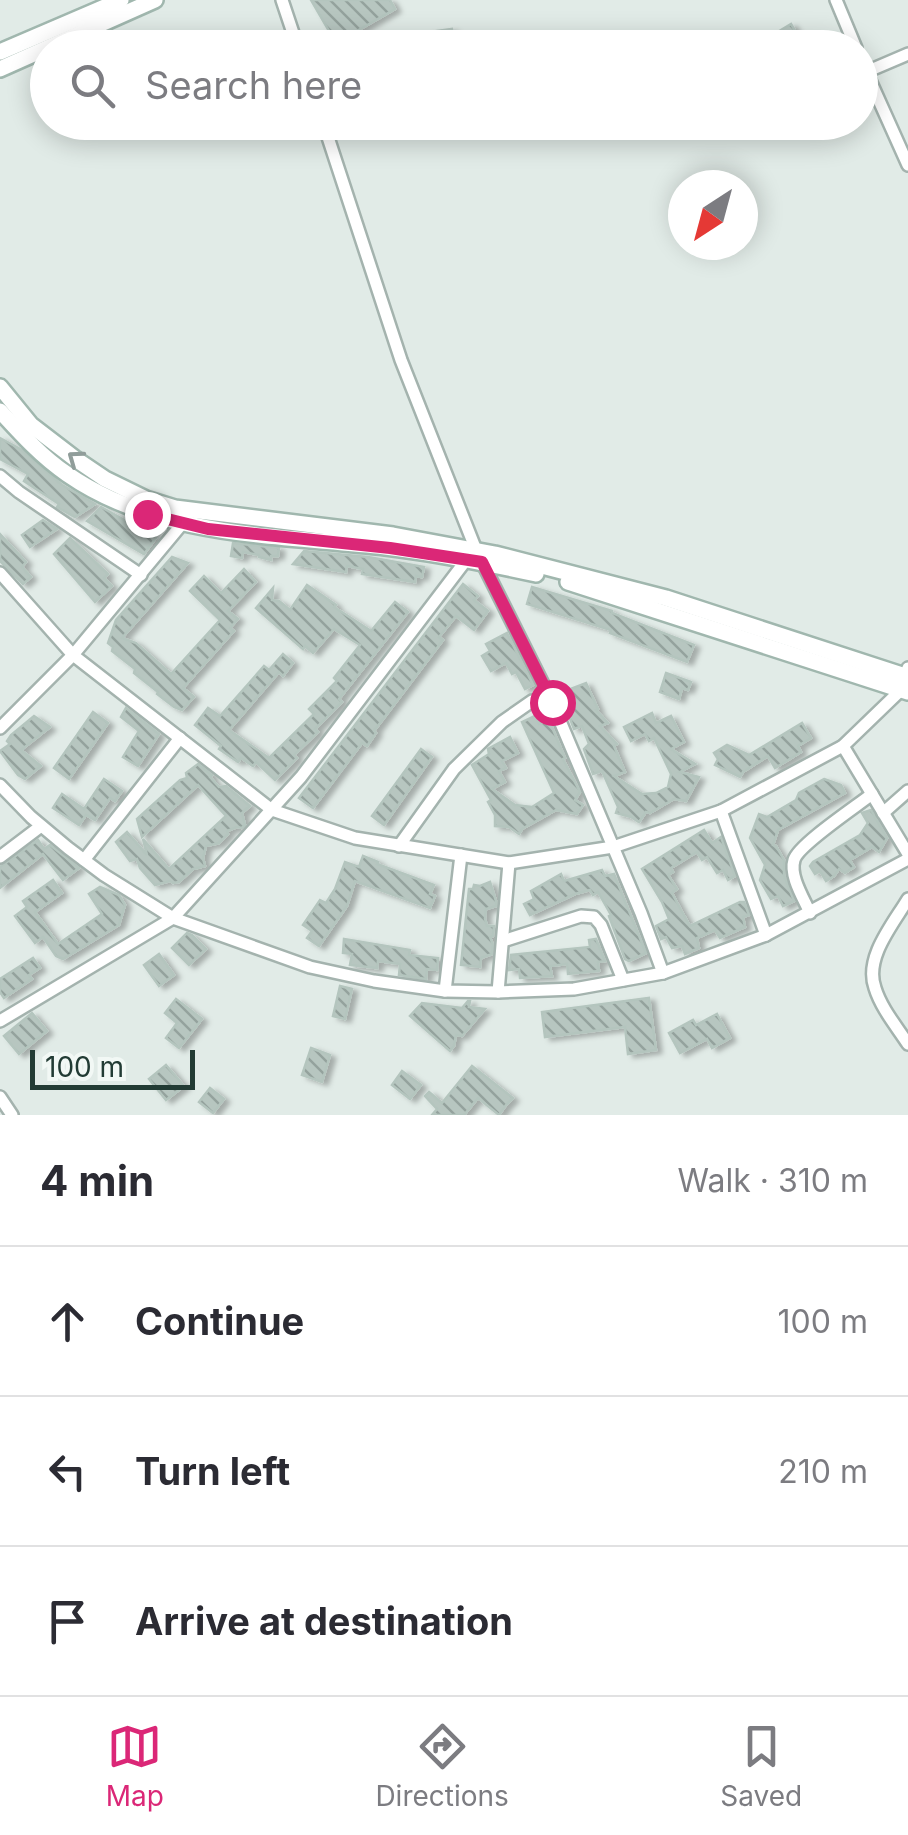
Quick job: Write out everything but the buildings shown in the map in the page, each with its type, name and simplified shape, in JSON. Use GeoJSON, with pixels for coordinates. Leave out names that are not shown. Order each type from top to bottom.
{"type":"FeatureCollection","features":[{"type":"Feature","properties":{"kind":"street"},"geometry":{"type":"LineString","coordinates":[[51,30],[121,0]]}},
{"type":"Feature","properties":{"kind":"street"},"geometry":{"type":"LineString","coordinates":[[88,30],[155,0]]}},
{"type":"Feature","properties":{"kind":"street"},"geometry":{"type":"LineString","coordinates":[[282,0],[292,30]]}},
{"type":"Feature","properties":{"kind":"street"},"geometry":{"type":"LineString","coordinates":[[836,0],[848,30]]}},
{"type":"Feature","properties":{"kind":"street"},"geometry":{"type":"LineString","coordinates":[[0,52],[30,39]]}},
{"type":"Feature","properties":{"kind":"street"},"geometry":{"type":"LineString","coordinates":[[878,67],[908,54]]}},
{"type":"Feature","properties":{"kind":"street"},"geometry":{"type":"LineString","coordinates":[[0,69],[30,56]]}},
{"type":"Feature","properties":{"kind":"street"},"geometry":{"type":"LineString","coordinates":[[878,99],[908,165]]}},
{"type":"Feature","properties":{"kind":"street"},"geometry":{"type":"LineString","coordinates":[[329,140],[401,360],[475,557],[552,702],[663,973]]}},
{"type":"Feature","properties":{"kind":"street"},"geometry":{"type":"LineString","coordinates":[[0,387],[31,425],[105,479],[188,517]]}},
{"type":"Feature","properties":{"kind":"street"},"geometry":{"type":"LineString","coordinates":[[0,411],[67,474],[147,514],[393,534],[475,557],[597,578],[906,681],[843,746],[721,811],[612,846],[508,863],[354,838],[272,810],[73,655],[0,573]]}},
{"type":"Feature","properties":{"kind":"street"},"geometry":{"type":"LineString","coordinates":[[0,476],[141,575]]}},
{"type":"Feature","properties":{"kind":"street"},"geometry":{"type":"LineString","coordinates":[[0,728],[73,655],[188,517]]}},
{"type":"Feature","properties":{"kind":"street"},"geometry":{"type":"LineString","coordinates":[[0,1022],[173,918],[301,777],[475,557]]}},
{"type":"Feature","properties":{"kind":"street"},"geometry":{"type":"LineString","coordinates":[[398,846],[454,769],[502,722],[532,701],[552,702]]}},
{"type":"Feature","properties":{"kind":"street"},"geometry":{"type":"LineString","coordinates":[[84,860],[180,738]]}},
{"type":"Feature","properties":{"kind":"street"},"geometry":{"type":"LineString","coordinates":[[0,785],[41,826],[84,860],[173,918],[310,967],[445,991],[574,989],[663,973],[766,935],[908,857],[843,746]]}},
{"type":"Feature","properties":{"kind":"street"},"geometry":{"type":"LineString","coordinates":[[884,813],[908,792]]}},
{"type":"Feature","properties":{"kind":"street"},"geometry":{"type":"LineString","coordinates":[[810,913],[794,874],[794,860],[802,848],[872,794]]}},
{"type":"Feature","properties":{"kind":"street"},"geometry":{"type":"LineString","coordinates":[[721,811],[766,935]]}},
{"type":"Feature","properties":{"kind":"street"},"geometry":{"type":"LineString","coordinates":[[0,857],[41,826]]}},
{"type":"Feature","properties":{"kind":"street"},"geometry":{"type":"LineString","coordinates":[[445,991],[461,855]]}},
{"type":"Feature","properties":{"kind":"street"},"geometry":{"type":"LineString","coordinates":[[498,992],[508,863]]}},
{"type":"Feature","properties":{"kind":"street"},"geometry":{"type":"LineString","coordinates":[[908,899],[879,950],[872,972],[877,994],[908,1044]]}},
{"type":"Feature","properties":{"kind":"street"},"geometry":{"type":"LineString","coordinates":[[503,940],[581,916],[594,917],[601,925],[623,980]]}},
{"type":"Feature","properties":{"kind":"street"},"geometry":{"type":"LineString","coordinates":[[0,1097],[12,1115]]}},
{"type":"Feature","properties":{"kind":"route"},"geometry":{"type":"LineString","coordinates":[[147,514],[208,529],[482,562],[552,702]]}}]}
